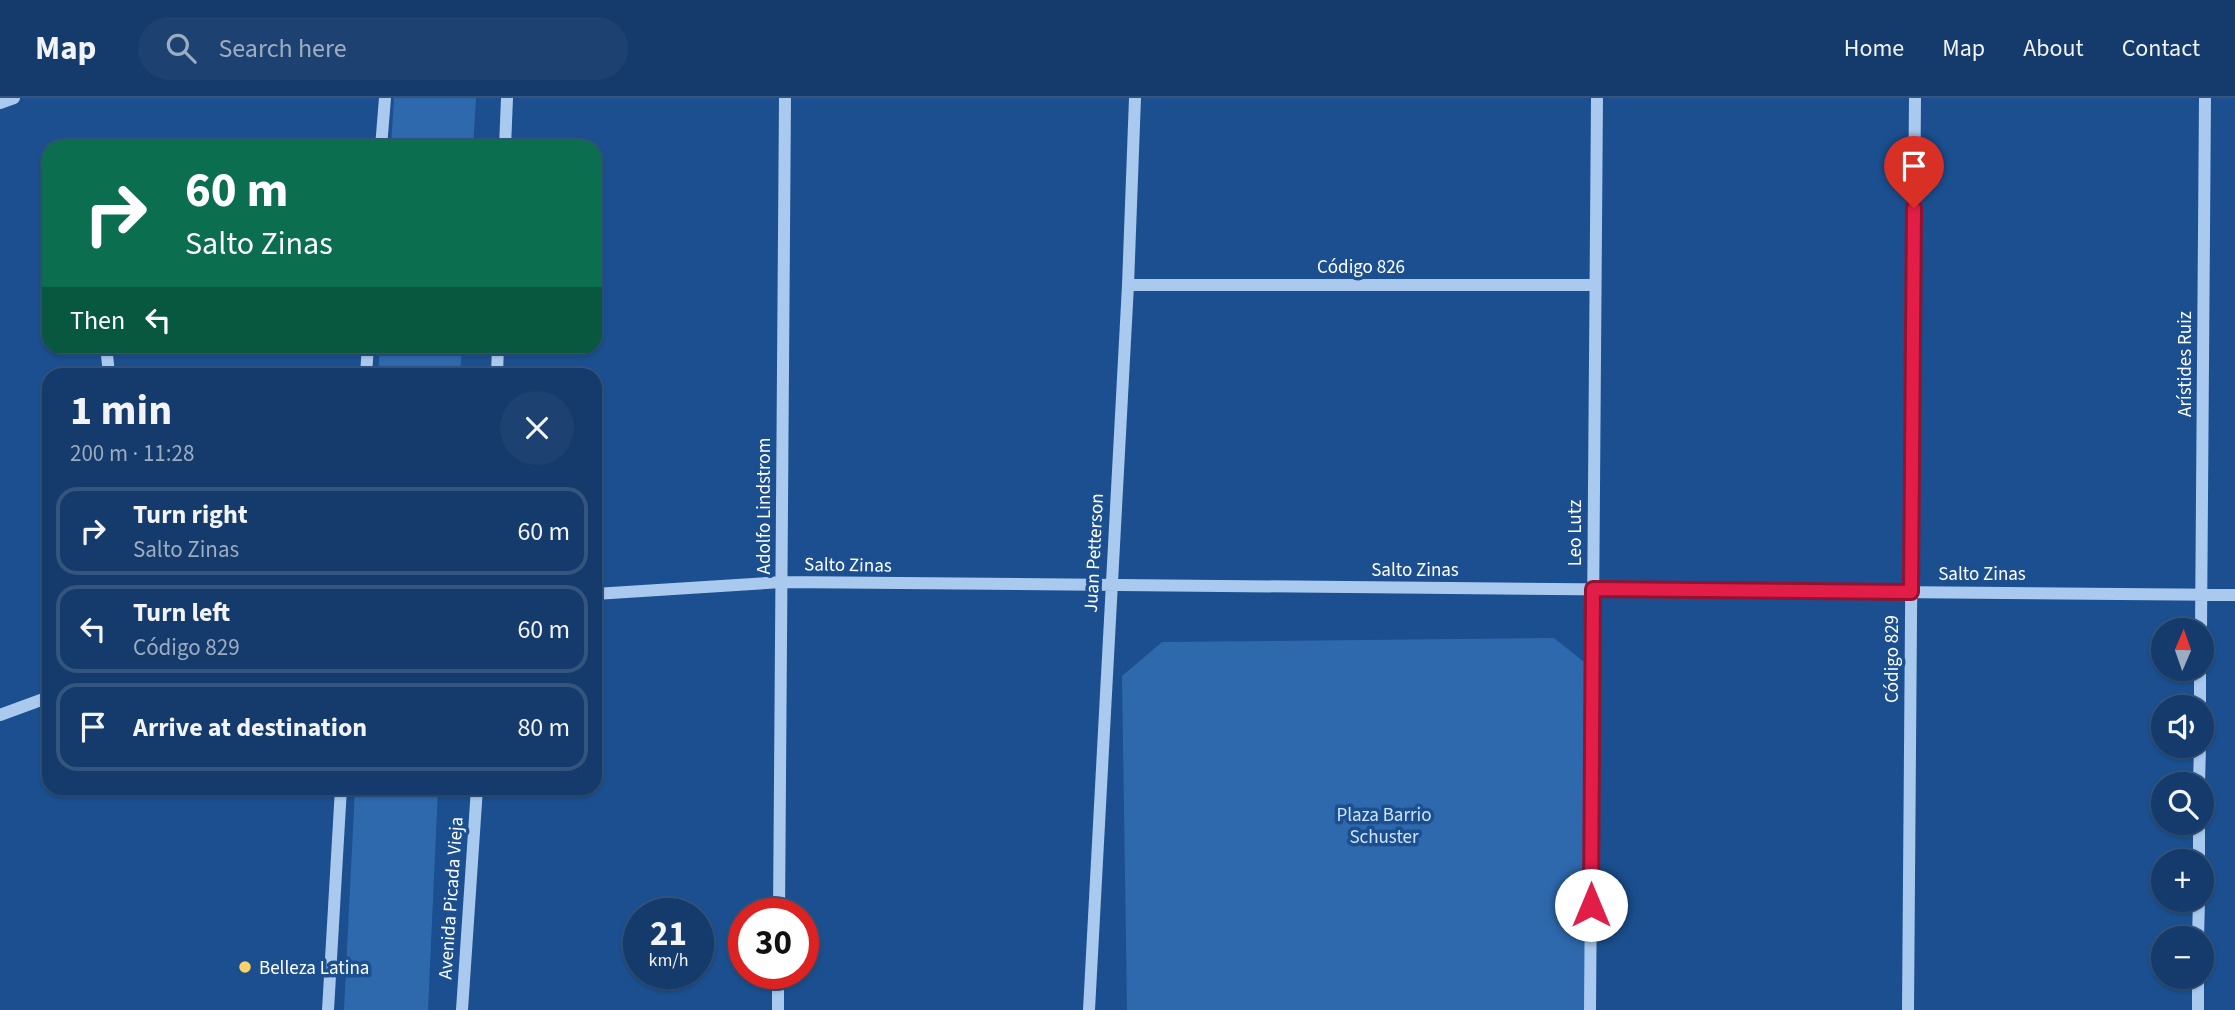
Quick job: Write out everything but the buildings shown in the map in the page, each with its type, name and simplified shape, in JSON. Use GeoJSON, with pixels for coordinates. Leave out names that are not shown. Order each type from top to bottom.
{"type":"FeatureCollection","features":[{"type":"Feature","properties":{"kind":"street"},"geometry":{"type":"LineString","coordinates":[[0,103],[14,98]]}},
{"type":"Feature","properties":{"kind":"street"},"geometry":{"type":"LineString","coordinates":[[381,140],[384,98]]}},
{"type":"Feature","properties":{"kind":"street"},"geometry":{"type":"LineString","coordinates":[[505,140],[507,98]]}},
{"type":"Feature","properties":{"kind":"street","name":"Adolfo Lindstrom"},"geometry":{"type":"LineString","coordinates":[[779,898],[785,98]]}},
{"type":"Feature","properties":{"kind":"street","name":"Juan Petterson"},"geometry":{"type":"LineString","coordinates":[[1089,1010],[1128,285],[1135,98]]}},
{"type":"Feature","properties":{"kind":"street","name":"Leo Lutz"},"geometry":{"type":"LineString","coordinates":[[1590,1010],[1597,98]]}},
{"type":"Feature","properties":{"kind":"street","name":"Código 829"},"geometry":{"type":"LineString","coordinates":[[1908,1010],[1915,98]]}},
{"type":"Feature","properties":{"kind":"street","name":"Arístides Ruiz"},"geometry":{"type":"LineString","coordinates":[[2201,618],[2205,98]]}},
{"type":"Feature","properties":{"kind":"street","name":"Código 826"},"geometry":{"type":"LineString","coordinates":[[1128,285],[1595,285]]}},
{"type":"Feature","properties":{"kind":"street"},"geometry":{"type":"LineString","coordinates":[[107,355],[108,368]]}},
{"type":"Feature","properties":{"kind":"street","name":"Salto Zinas"},"geometry":{"type":"LineString","coordinates":[[602,594],[782,582],[2235,594]]}},
{"type":"Feature","properties":{"kind":"street"},"geometry":{"type":"LineString","coordinates":[[0,715],[42,700]]}},
{"type":"Feature","properties":{"kind":"street"},"geometry":{"type":"LineString","coordinates":[[328,1010],[341,795]]}},
{"type":"Feature","properties":{"kind":"street","name":"Avenida Picada Vieja"},"geometry":{"type":"LineString","coordinates":[[462,1010],[477,795]]}},
{"type":"Feature","properties":{"kind":"street"},"geometry":{"type":"LineString","coordinates":[[778,989],[778,1010]]}},
{"type":"Feature","properties":{"kind":"street"},"geometry":{"type":"LineString","coordinates":[[2198,989],[2198,1010]]}},
{"type":"Feature","properties":{"kind":"green space"},"geometry":{"type":"Polygon","coordinates":[[[394,98],[476,98],[473,140],[391,140],[394,98]]]}},
{"type":"Feature","properties":{"kind":"green space"},"geometry":{"type":"Polygon","coordinates":[[[379,354],[461,354],[460,368],[378,368],[379,354]]]}},
{"type":"Feature","properties":{"kind":"green space","name":"Plaza Barrio Schuster"},"geometry":{"type":"Polygon","coordinates":[[[1554,638],[1584,662],[1585,1010],[1127,1010],[1122,676],[1162,642],[1554,638]]]}},
{"type":"Feature","properties":{"kind":"green space"},"geometry":{"type":"Polygon","coordinates":[[[355,795],[438,795],[428,1010],[344,1010],[355,795]]]}},
{"type":"Feature","properties":{"kind":"place","name":"Belleza Latina"},"geometry":{"type":"Point","coordinates":[245,967]}},
{"type":"Feature","properties":{"kind":"route"},"geometry":{"type":"LineString","coordinates":[[1591,905],[1593,589],[1911,592],[1914,208]]}}]}
